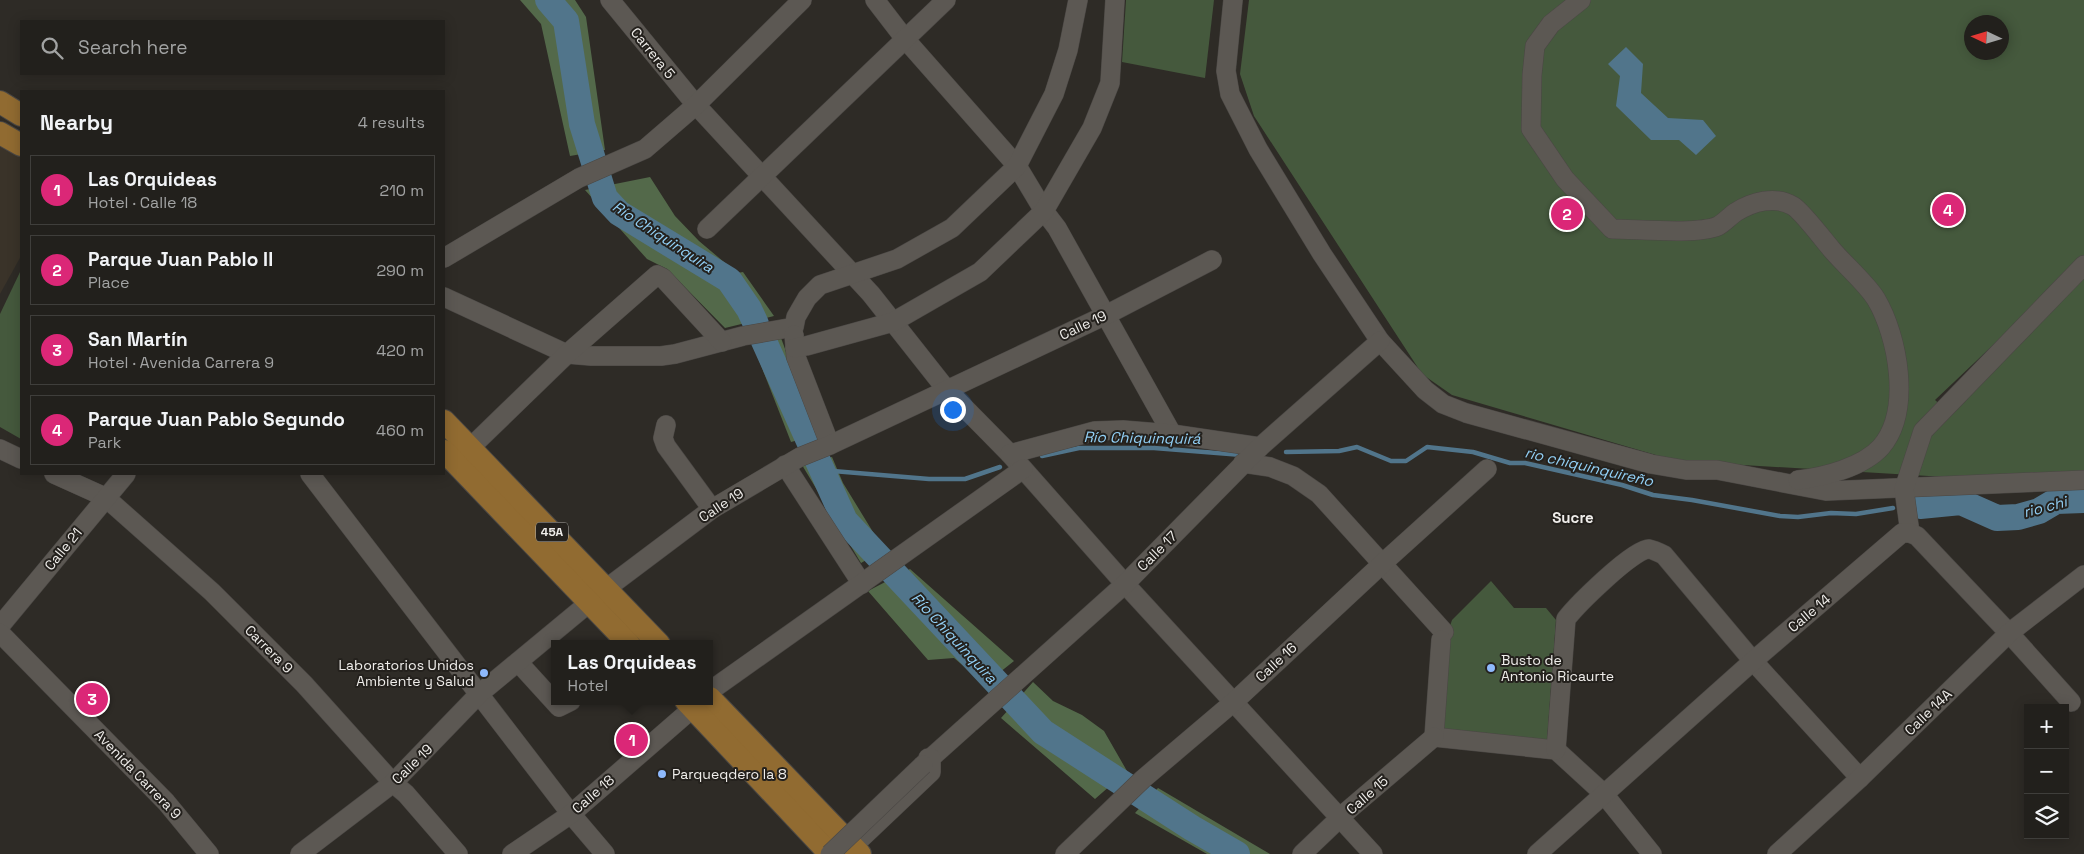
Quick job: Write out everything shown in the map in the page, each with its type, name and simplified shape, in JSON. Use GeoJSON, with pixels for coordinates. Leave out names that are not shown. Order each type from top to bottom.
{"type":"FeatureCollection","features":[{"type":"Feature","properties":{"kind":"main road"},"geometry":{"type":"LineString","coordinates":[[0,102],[20,114]]}},
{"type":"Feature","properties":{"kind":"main road"},"geometry":{"type":"LineString","coordinates":[[0,133],[20,144]]}},
{"type":"Feature","properties":{"kind":"main road","name":"45A"},"geometry":{"type":"LineString","coordinates":[[445,422],[655,640]]}},
{"type":"Feature","properties":{"kind":"main road","name":"45A"},"geometry":{"type":"LineString","coordinates":[[445,452],[625,640]]}},
{"type":"Feature","properties":{"kind":"main road"},"geometry":{"type":"LineString","coordinates":[[698,705],[726,745],[836,849]]}},
{"type":"Feature","properties":{"kind":"street","name":"Carrera 5"},"geometry":{"type":"LineString","coordinates":[[610,0],[696,105],[893,322],[946,389],[1024,469],[1125,584],[1235,701],[1373,854]]}},
{"type":"Feature","properties":{"kind":"street"},"geometry":{"type":"LineString","coordinates":[[445,257],[579,178],[645,148],[696,105],[802,0]]}},
{"type":"Feature","properties":{"kind":"street"},"geometry":{"type":"LineString","coordinates":[[875,0],[906,39],[1017,166],[1044,211],[1057,228],[1172,434]]}},
{"type":"Feature","properties":{"kind":"street"},"geometry":{"type":"LineString","coordinates":[[707,229],[946,0]]}},
{"type":"Feature","properties":{"kind":"street"},"geometry":{"type":"LineString","coordinates":[[445,297],[567,354],[661,356],[785,328],[796,317],[807,298],[820,285],[853,276],[897,259],[952,228],[1017,166],[1054,94],[1068,50],[1078,0]]}},
{"type":"Feature","properties":{"kind":"street"},"geometry":{"type":"LineString","coordinates":[[795,348],[893,322],[980,272],[1044,211],[1092,128],[1110,83],[1115,0]]}},
{"type":"Feature","properties":{"kind":"street"},"geometry":{"type":"LineString","coordinates":[[1233,0],[1226,71],[1230,94],[1258,149],[1312,238],[1380,341],[1425,390],[1443,404],[1466,413],[1651,464],[1686,470],[1717,470],[1826,491],[2084,480]]}},
{"type":"Feature","properties":{"kind":"street"},"geometry":{"type":"LineString","coordinates":[[1581,0],[1551,24],[1536,46],[1532,75],[1531,129],[1565,179],[1612,228],[1690,231],[1718,226],[1736,212],[1754,202],[1773,200],[1793,206],[1876,299],[1892,336],[1899,376],[1897,412],[1889,435],[1880,448],[1859,462],[1822,477],[1782,483]]}},
{"type":"Feature","properties":{"kind":"street","name":"Calle 19"},"geometry":{"type":"LineString","coordinates":[[300,854],[393,783],[479,694],[607,588],[712,509],[792,461],[826,447],[1106,315],[1212,260]]}},
{"type":"Feature","properties":{"kind":"street"},"geometry":{"type":"LineString","coordinates":[[2071,702],[2009,632],[1917,536],[1910,533],[1904,488],[1923,431],[2084,265]]}},
{"type":"Feature","properties":{"kind":"street"},"geometry":{"type":"LineString","coordinates":[[470,448],[567,354],[658,274],[722,342]]}},
{"type":"Feature","properties":{"kind":"street"},"geometry":{"type":"LineString","coordinates":[[785,328],[795,348],[796,357],[826,447]]}},
{"type":"Feature","properties":{"kind":"street","name":"Calle 17"},"geometry":{"type":"LineString","coordinates":[[836,849],[927,761],[1125,584],[1260,447],[1380,341]]}},
{"type":"Feature","properties":{"kind":"street"},"geometry":{"type":"LineString","coordinates":[[666,425],[663,438],[666,446],[712,509]]}},
{"type":"Feature","properties":{"kind":"street"},"geometry":{"type":"LineString","coordinates":[[1010,454],[1096,430],[1172,434],[1260,447]]}},
{"type":"Feature","properties":{"kind":"street"},"geometry":{"type":"LineString","coordinates":[[0,449],[20,458]]}},
{"type":"Feature","properties":{"kind":"street"},"geometry":{"type":"LineString","coordinates":[[792,461],[868,580]]}},
{"type":"Feature","properties":{"kind":"street"},"geometry":{"type":"LineString","coordinates":[[1243,464],[1270,467],[1293,476],[1319,494],[1383,563],[1442,636],[1434,737],[1556,750],[1603,794],[1652,854]]}},
{"type":"Feature","properties":{"kind":"street"},"geometry":{"type":"LineString","coordinates":[[713,689],[1024,469]]}},
{"type":"Feature","properties":{"kind":"street","name":"Calle 16"},"geometry":{"type":"LineString","coordinates":[[1065,854],[1143,779],[1235,701],[1487,469]]}},
{"type":"Feature","properties":{"kind":"street","name":"Carrera 9"},"geometry":{"type":"LineString","coordinates":[[56,475],[105,498],[212,592],[304,684],[393,783],[406,794],[458,854]]}},
{"type":"Feature","properties":{"kind":"street","name":"Calle 21"},"geometry":{"type":"LineString","coordinates":[[0,626],[125,475]]}},
{"type":"Feature","properties":{"kind":"street"},"geometry":{"type":"LineString","coordinates":[[311,475],[571,814],[605,854]]}},
{"type":"Feature","properties":{"kind":"street","name":"Calle 14"},"geometry":{"type":"LineString","coordinates":[[1537,854],[1753,661],[1902,533],[1910,533]]}},
{"type":"Feature","properties":{"kind":"street"},"geometry":{"type":"LineString","coordinates":[[1556,750],[1566,619],[1576,606],[1636,553],[1650,549],[1664,555],[1753,661],[1860,778]]}},
{"type":"Feature","properties":{"kind":"street","name":"Calle 14A"},"geometry":{"type":"LineString","coordinates":[[1777,854],[1860,778],[2009,632],[2084,575]]}},
{"type":"Feature","properties":{"kind":"street","name":"Avenida Carrera 9"},"geometry":{"type":"LineString","coordinates":[[0,633],[166,802],[209,854]]}},
{"type":"Feature","properties":{"kind":"street"},"geometry":{"type":"LineString","coordinates":[[518,662],[551,698]]}},
{"type":"Feature","properties":{"kind":"street","name":"Calle 18"},"geometry":{"type":"LineString","coordinates":[[512,854],[571,814],[693,705]]}},
{"type":"Feature","properties":{"kind":"street","name":"Calle 15"},"geometry":{"type":"LineString","coordinates":[[1302,854],[1340,818],[1434,737]]}},
{"type":"Feature","properties":{"kind":"shaded area"},"geometry":{"type":"Polygon","coordinates":[[[0,139],[20,152],[20,258],[0,294],[0,139]]]}},
{"type":"Feature","properties":{"kind":"green space"},"geometry":{"type":"Polygon","coordinates":[[[520,0],[575,0],[586,17],[605,150],[570,156],[541,24],[520,0]]]}},
{"type":"Feature","properties":{"kind":"green space"},"geometry":{"type":"Polygon","coordinates":[[[1126,0],[1214,0],[1205,78],[1122,62],[1126,0]]]}},
{"type":"Feature","properties":{"kind":"green space"},"geometry":{"type":"Polygon","coordinates":[[[1249,0],[2084,0],[2084,259],[1935,400],[1950,413],[2084,274],[2084,473],[1979,479],[1676,461],[1452,395],[1422,374],[1254,116],[1240,74],[1249,0]]]}},
{"type":"Feature","properties":{"kind":"green space"},"geometry":{"type":"Polygon","coordinates":[[[650,177],[675,216],[699,241],[737,273],[743,272],[774,316],[725,328],[667,269],[647,259],[585,190],[650,177]]]}},
{"type":"Feature","properties":{"kind":"green space"},"geometry":{"type":"Polygon","coordinates":[[[20,272],[20,438],[0,427],[0,314],[20,272]]]}},
{"type":"Feature","properties":{"kind":"green space"},"geometry":{"type":"Polygon","coordinates":[[[781,338],[817,435],[791,442],[753,345],[781,338]]]}},
{"type":"Feature","properties":{"kind":"green space"},"geometry":{"type":"Polygon","coordinates":[[[832,457],[843,483],[884,550],[861,563],[802,465],[832,457]]]}},
{"type":"Feature","properties":{"kind":"green space"},"geometry":{"type":"Polygon","coordinates":[[[910,569],[1014,661],[985,684],[954,658],[928,660],[868,591],[910,569]]]}},
{"type":"Feature","properties":{"kind":"green space"},"geometry":{"type":"Polygon","coordinates":[[[1491,581],[1514,608],[1546,608],[1556,620],[1547,741],[1441,730],[1449,629],[1452,620],[1491,581]]]}},
{"type":"Feature","properties":{"kind":"green space"},"geometry":{"type":"Polygon","coordinates":[[[1033,682],[1053,701],[1082,715],[1104,731],[1127,771],[1095,799],[1001,718],[1033,682]]]}},
{"type":"Feature","properties":{"kind":"green space"},"geometry":{"type":"Polygon","coordinates":[[[1158,788],[1270,854],[1207,854],[1135,813],[1158,788]]]}},
{"type":"Feature","properties":{"kind":"water"},"geometry":{"type":"Polygon","coordinates":[[[1626,47],[1643,64],[1641,93],[1668,118],[1703,120],[1716,136],[1696,155],[1679,140],[1651,140],[1616,106],[1620,76],[1608,64],[1626,47]]]}},
{"type":"Feature","properties":{"kind":"waterway","name":"Río Chiquinquira"},"geometry":{"type":"LineString","coordinates":[[548,0],[566,21],[582,124],[605,198],[619,213],[729,280],[749,309],[756,324]]}},
{"type":"Feature","properties":{"kind":"waterway","name":"Río Chiquinquira"},"geometry":{"type":"LineString","coordinates":[[763,339],[845,521],[1043,732],[1192,828],[1237,854]]}},
{"type":"Feature","properties":{"kind":"waterway","name":"rio chiquinquireño"},"geometry":{"type":"LineString","coordinates":[[1286,452],[1339,451],[1357,447],[1391,461],[1406,461],[1427,447],[1473,452],[1510,463],[1525,463],[1622,485],[1653,495],[1780,516],[1798,517],[1831,513],[1856,514],[1893,508]]}},
{"type":"Feature","properties":{"kind":"waterway","name":"Río Chiquinquirá"},"geometry":{"type":"LineString","coordinates":[[1042,456],[1079,448],[1154,448],[1242,455]]}},
{"type":"Feature","properties":{"kind":"waterway","name":"Río Chiquinquirá"},"geometry":{"type":"LineString","coordinates":[[821,470],[929,479],[965,479],[1000,467]]}},
{"type":"Feature","properties":{"kind":"waterway","name":"rio chi"},"geometry":{"type":"LineString","coordinates":[[1920,506],[1961,502],[1997,518],[2018,517],[2039,511],[2056,501],[2084,500]]}},
{"type":"Feature","properties":{"kind":"place","name":"Parque Juan Pablo Segundo"},"geometry":{"type":"Point","coordinates":[1948,210]}},
{"type":"Feature","properties":{"kind":"place","name":"Parque Juan Pablo II"},"geometry":{"type":"Point","coordinates":[1567,214]}},
{"type":"Feature","properties":{"kind":"place","name":"Busto de Antonio Ricaurte"},"geometry":{"type":"Point","coordinates":[1491,668]}},
{"type":"Feature","properties":{"kind":"place","name":"Laboratorios Unidos Ambiente y Salud"},"geometry":{"type":"Point","coordinates":[484,673]}},
{"type":"Feature","properties":{"kind":"place","name":"San Martín"},"geometry":{"type":"Point","coordinates":[92,699]}},
{"type":"Feature","properties":{"kind":"place","name":"Las Orquideas"},"geometry":{"type":"Point","coordinates":[632,740]}},
{"type":"Feature","properties":{"kind":"place","name":"Parqueqdero la 8"},"geometry":{"type":"Point","coordinates":[662,774]}},
{"type":"Feature","properties":{"kind":"district","name":"Sucre"},"geometry":{"type":"Point","coordinates":[1573,518]}}]}
